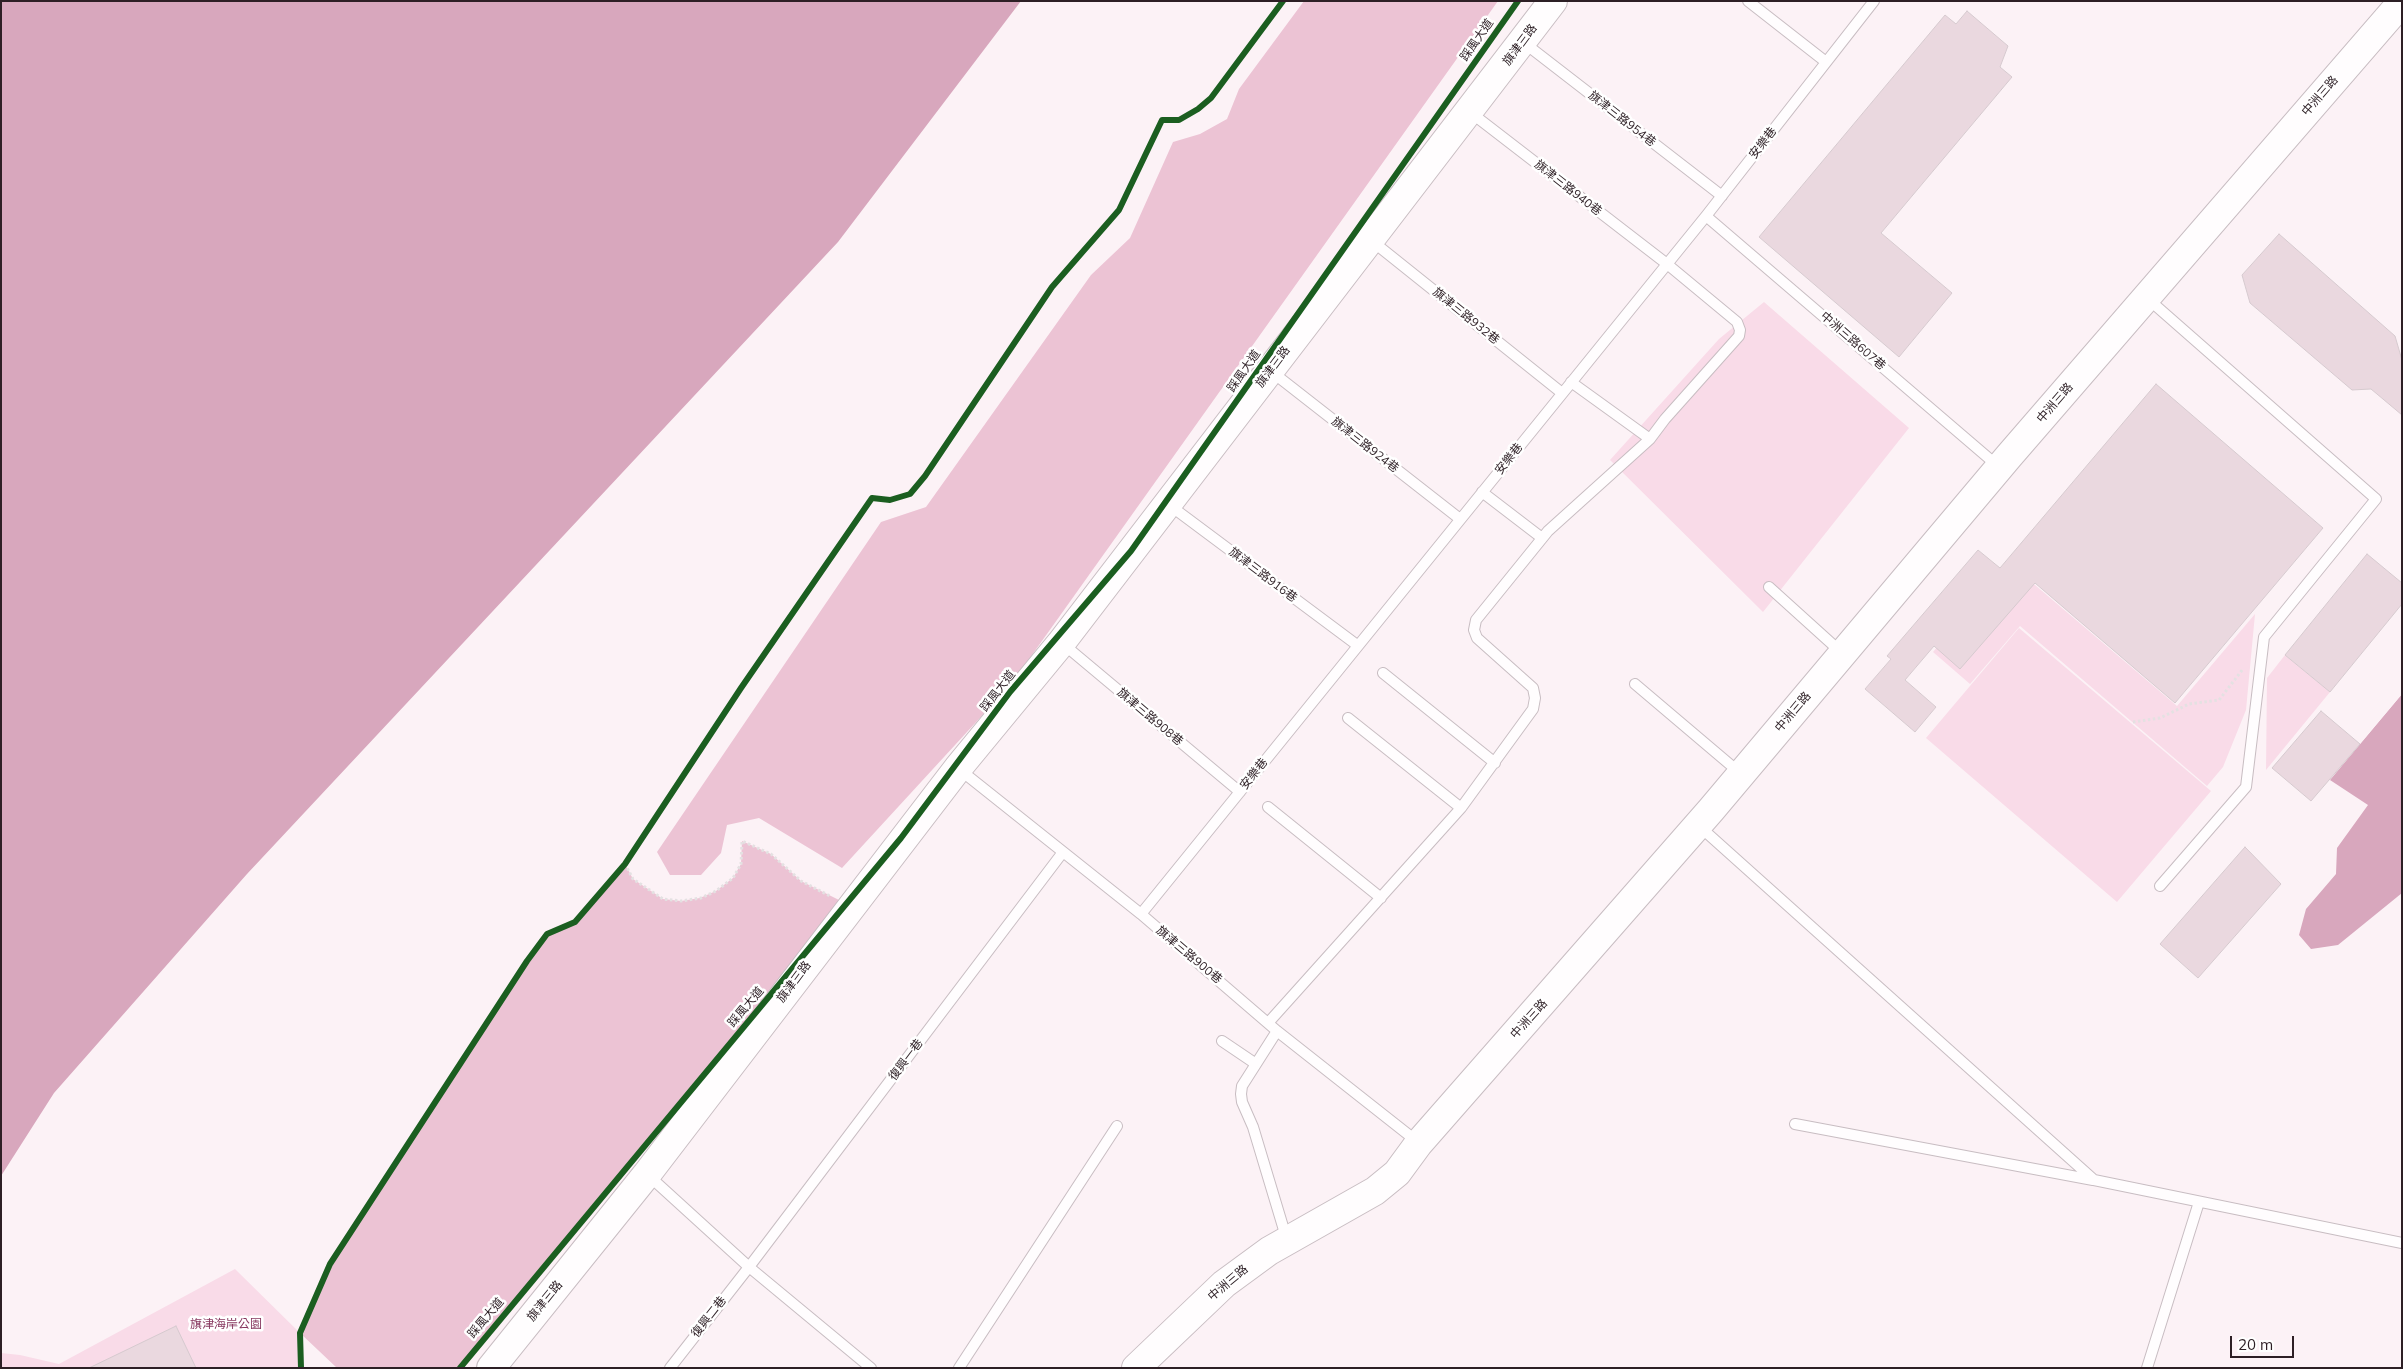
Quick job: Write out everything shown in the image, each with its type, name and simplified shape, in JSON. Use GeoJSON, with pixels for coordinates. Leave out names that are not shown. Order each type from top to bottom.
{"type":"FeatureCollection","features":[{"type":"Feature","properties":{"kind":"street","name":"旗津三路"},"geometry":{"type":"LineString","coordinates":[[491,1368],[647,1174],[958,768],[1061,642],[1553,1]]}},
{"type":"Feature","properties":{"kind":"street","name":"中洲三路"},"geometry":{"type":"LineString","coordinates":[[1136,1368],[1224,1284],[1287,1240],[1375,1191],[1397,1173],[1419,1143],[1698,825],[1999,467],[2402,2]]}},
{"type":"Feature","properties":{"kind":"lane"},"geometry":{"type":"LineString","coordinates":[[1748,1],[1826,62]]}},
{"type":"Feature","properties":{"kind":"lane","name":"安樂巷"},"geometry":{"type":"LineString","coordinates":[[1140,914],[1706,216],[1874,1]]}},
{"type":"Feature","properties":{"kind":"lane","name":"旗津三路954巷"},"geometry":{"type":"LineString","coordinates":[[1522,42],[1722,196]]}},
{"type":"Feature","properties":{"kind":"lane","name":"旗津三路940巷"},"geometry":{"type":"LineString","coordinates":[[1469,112],[1667,264],[1737,322],[1740,330],[1739,336],[1665,419],[1650,439]]}},
{"type":"Feature","properties":{"kind":"lane","name":"中洲三路607巷"},"geometry":{"type":"LineString","coordinates":[[1706,216],[1999,467]]}},
{"type":"Feature","properties":{"kind":"lane","name":"旗津三路932巷"},"geometry":{"type":"LineString","coordinates":[[1370,240],[1562,393]]}},
{"type":"Feature","properties":{"kind":"lane"},"geometry":{"type":"LineString","coordinates":[[2146,297],[2376,499],[2264,637],[2246,787],[2160,886]]}},
{"type":"Feature","properties":{"kind":"lane","name":"旗津三路924巷"},"geometry":{"type":"LineString","coordinates":[[1270,371],[1460,518]]}},
{"type":"Feature","properties":{"kind":"lane"},"geometry":{"type":"LineString","coordinates":[[1268,1023],[1461,808],[1533,709],[1535,698],[1533,688],[1476,638],[1474,630],[1476,620],[1542,538],[1650,439],[1571,382]]}},
{"type":"Feature","properties":{"kind":"lane"},"geometry":{"type":"LineString","coordinates":[[1482,492],[1542,538]]}},
{"type":"Feature","properties":{"kind":"lane","name":"旗津三路916巷"},"geometry":{"type":"LineString","coordinates":[[1168,504],[1357,645]]}},
{"type":"Feature","properties":{"kind":"lane"},"geometry":{"type":"LineString","coordinates":[[1769,587],[1843,653]]}},
{"type":"Feature","properties":{"kind":"lane","name":"旗津三路908巷"},"geometry":{"type":"LineString","coordinates":[[1061,642],[1240,792]]}},
{"type":"Feature","properties":{"kind":"lane"},"geometry":{"type":"LineString","coordinates":[[1383,673],[1495,763]]}},
{"type":"Feature","properties":{"kind":"lane"},"geometry":{"type":"LineString","coordinates":[[1635,684],[1741,773]]}},
{"type":"Feature","properties":{"kind":"lane"},"geometry":{"type":"LineString","coordinates":[[1348,718],[1461,808]]}},
{"type":"Feature","properties":{"kind":"lane","name":"旗津三路900巷"},"geometry":{"type":"LineString","coordinates":[[958,768],[1140,914],[1277,1031],[1419,1143]]}},
{"type":"Feature","properties":{"kind":"lane"},"geometry":{"type":"LineString","coordinates":[[1268,808],[1381,898]]}},
{"type":"Feature","properties":{"kind":"lane"},"geometry":{"type":"LineString","coordinates":[[1698,825],[2094,1180]]}},
{"type":"Feature","properties":{"kind":"lane","name":"復興一巷"},"geometry":{"type":"LineString","coordinates":[[749,1267],[1063,852]]}},
{"type":"Feature","properties":{"kind":"lane"},"geometry":{"type":"LineString","coordinates":[[1277,1031],[1242,1086],[1242,1102],[1253,1127],[1287,1240]]}},
{"type":"Feature","properties":{"kind":"lane"},"geometry":{"type":"LineString","coordinates":[[1222,1041],[1256,1064]]}},
{"type":"Feature","properties":{"kind":"lane"},"geometry":{"type":"LineString","coordinates":[[1794,1124],[2094,1180],[2402,1243]]}},
{"type":"Feature","properties":{"kind":"lane"},"geometry":{"type":"LineString","coordinates":[[959,1368],[1117,1126]]}},
{"type":"Feature","properties":{"kind":"lane"},"geometry":{"type":"LineString","coordinates":[[647,1174],[749,1267],[870,1368]]}},
{"type":"Feature","properties":{"kind":"lane"},"geometry":{"type":"LineString","coordinates":[[2147,1368],[2199,1202]]}},
{"type":"Feature","properties":{"kind":"lane","name":"復興二巷"},"geometry":{"type":"LineString","coordinates":[[670,1368],[749,1267]]}},
{"type":"Feature","properties":{"kind":"path"},"geometry":{"type":"LineString","coordinates":[[2133,722],[2160,718],[2188,704],[2219,700],[2238,678],[2264,637]]}},
{"type":"Feature","properties":{"kind":"path"},"geometry":{"type":"LineString","coordinates":[[625,864],[633,879],[663,899],[681,901],[700,898],[716,891],[733,878],[741,864],[742,841],[771,854],[801,881],[831,896]]}},
{"type":"Feature","properties":{"kind":"path"},"geometry":{"type":"LineString","coordinates":[[619,871],[630,856]]}},
{"type":"Feature","properties":{"kind":"green space"},"geometry":{"type":"Polygon","coordinates":[[[1764,302],[1909,428],[1763,612],[1610,460],[1719,339],[1764,302]]]}},
{"type":"Feature","properties":{"kind":"green space"},"geometry":{"type":"Polygon","coordinates":[[[2008,562],[2177,706],[2255,614],[2246,710],[2223,767],[2207,786],[2020,626],[1970,684],[1933,652],[2008,562]]]}},
{"type":"Feature","properties":{"kind":"green space"},"geometry":{"type":"Polygon","coordinates":[[[2019,628],[2211,791],[2117,902],[1926,738],[2019,628]]]}},
{"type":"Feature","properties":{"kind":"green space"},"geometry":{"type":"Polygon","coordinates":[[[2285,655],[2330,692],[2266,770],[2267,678],[2285,655]]]}},
{"type":"Feature","properties":{"kind":"green space","name":"旗津海岸公園"},"geometry":{"type":"Polygon","coordinates":[[[235,1269],[300,1333],[301,1368],[1,1368],[1,1353],[20,1355],[59,1364],[235,1269]]]}},
{"type":"Feature","properties":{"kind":"shaded area"},"geometry":{"type":"Polygon","coordinates":[[[1,1],[1021,1],[838,242],[247,874],[54,1093],[1,1176],[1,1]]]}},
{"type":"Feature","properties":{"kind":"shaded area"},"geometry":{"type":"Polygon","coordinates":[[[1304,1],[1498,1],[1012,683],[842,868],[759,818],[727,825],[721,853],[701,875],[670,875],[657,852],[881,522],[926,507],[1091,275],[1130,238],[1173,142],[1200,134],[1227,119],[1239,89],[1304,1]]]}},
{"type":"Feature","properties":{"kind":"shaded area"},"geometry":{"type":"Polygon","coordinates":[[[2402,694],[2402,893],[2338,945],[2311,949],[2299,935],[2306,909],[2336,874],[2337,848],[2368,805],[2330,780],[2402,694]]]}},
{"type":"Feature","properties":{"kind":"shaded area"},"geometry":{"type":"Polygon","coordinates":[[[742,841],[771,854],[801,881],[847,904],[460,1368],[337,1368],[300,1333],[330,1264],[527,961],[547,934],[575,922],[625,864],[633,879],[663,899],[681,901],[700,898],[716,891],[733,878],[741,864],[742,841]]]}},
{"type":"Feature","properties":{"kind":"pier"},"geometry":{"type":"Polygon","coordinates":[[[2402,692],[2360,744],[2358,743],[2402,692]]]}},
{"type":"Feature","properties":{"kind":"building"},"geometry":{"type":"Polygon","coordinates":[[[1967,11],[2008,46],[2000,67],[2012,77],[1881,233],[1952,293],[1899,357],[1759,237],[1945,15],[1956,24],[1967,11]]]}},
{"type":"Feature","properties":{"kind":"building"},"geometry":{"type":"Polygon","coordinates":[[[2279,234],[2395,336],[2402,360],[2402,415],[2371,389],[2352,390],[2250,303],[2242,275],[2279,234]]]}},
{"type":"Feature","properties":{"kind":"building"},"geometry":{"type":"Polygon","coordinates":[[[2156,384],[2323,528],[2175,703],[2035,583],[1960,669],[1934,646],[1905,680],[1936,707],[1915,732],[1865,689],[1891,659],[1887,656],[1978,550],[2000,568],[2156,384]]]}},
{"type":"Feature","properties":{"kind":"building"},"geometry":{"type":"Polygon","coordinates":[[[2367,554],[2402,583],[2402,604],[2330,692],[2285,655],[2367,554]]]}},
{"type":"Feature","properties":{"kind":"building"},"geometry":{"type":"Polygon","coordinates":[[[2321,711],[2360,744],[2311,801],[2272,768],[2321,711]]]}},
{"type":"Feature","properties":{"kind":"building"},"geometry":{"type":"Polygon","coordinates":[[[2245,847],[2281,884],[2198,978],[2160,944],[2245,847]]]}},
{"type":"Feature","properties":{"kind":"building"},"geometry":{"type":"Polygon","coordinates":[[[176,1326],[196,1368],[89,1368],[176,1326]]]}},
{"type":"Feature","properties":{"kind":"cycle path"},"geometry":{"type":"LineString","coordinates":[[301,1368],[300,1333],[330,1264],[527,961],[547,934],[575,922],[625,864],[741,688],[872,498],[890,500],[910,494],[925,476],[1052,287],[1119,210],[1162,120],[1179,120],[1198,109],[1211,98],[1283,1]]}},
{"type":"Feature","properties":{"kind":"cycle path","name":"踩風大道"},"geometry":{"type":"LineString","coordinates":[[460,1368],[901,838],[1010,692],[1131,551],[1518,1]]}}]}
